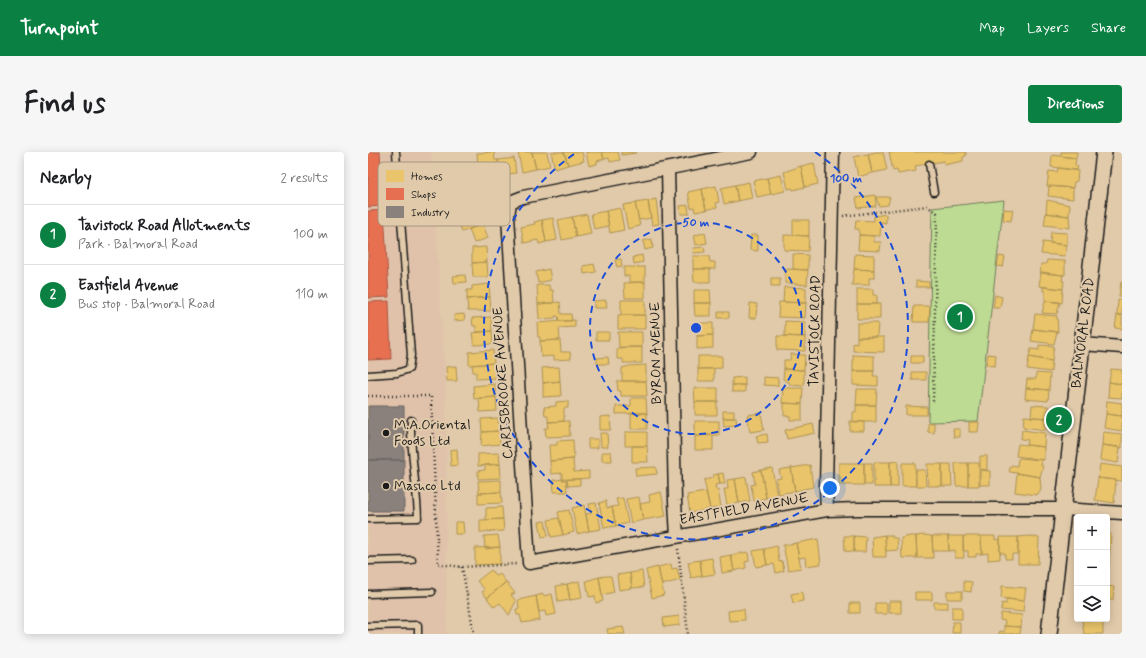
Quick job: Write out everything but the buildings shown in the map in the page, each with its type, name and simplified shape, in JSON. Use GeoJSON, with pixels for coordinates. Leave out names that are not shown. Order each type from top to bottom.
{"type":"FeatureCollection","features":[{"type":"Feature","properties":{"kind":"street"},"geometry":{"type":"LineString","coordinates":[[668,169],[751,152]]}},
{"type":"Feature","properties":{"kind":"street","name":"TAVISTOCK ROAD"},"geometry":{"type":"LineString","coordinates":[[827,510],[826,487],[833,152]]}},
{"type":"Feature","properties":{"kind":"street","name":"BALMORAL ROAD"},"geometry":{"type":"LineString","coordinates":[[1049,634],[1104,152]]}},
{"type":"Feature","properties":{"kind":"street","name":"CARISBROOKE AVENUE"},"geometry":{"type":"LineString","coordinates":[[510,202],[523,197],[668,169]]}},
{"type":"Feature","properties":{"kind":"street","name":"BYRON AVENUE"},"geometry":{"type":"LineString","coordinates":[[668,169],[677,537]]}},
{"type":"Feature","properties":{"kind":"street","name":"CARISBROOKE AVENUE"},"geometry":{"type":"LineString","coordinates":[[509,226],[529,563]]}},
{"type":"Feature","properties":{"kind":"street"},"geometry":{"type":"LineString","coordinates":[[1082,344],[1122,347]]}},
{"type":"Feature","properties":{"kind":"street","name":"EASTFIELD AVENUE"},"geometry":{"type":"LineString","coordinates":[[529,563],[827,510],[1063,509],[1122,513]]}},
{"type":"Feature","properties":{"kind":"lane"},"geometry":{"type":"LineString","coordinates":[[396,152],[397,162]]}},
{"type":"Feature","properties":{"kind":"lane"},"geometry":{"type":"LineString","coordinates":[[929,164],[934,192]]}},
{"type":"Feature","properties":{"kind":"lane"},"geometry":{"type":"LineString","coordinates":[[368,375],[397,374],[409,370],[411,355],[401,226]]}},
{"type":"Feature","properties":{"kind":"lane"},"geometry":{"type":"LineString","coordinates":[[368,519],[418,518],[418,498],[410,445],[410,420]]}},
{"type":"Feature","properties":{"kind":"lane"},"geometry":{"type":"LineString","coordinates":[[368,561],[412,560]]}},
{"type":"Feature","properties":{"kind":"lane"},"geometry":{"type":"LineString","coordinates":[[368,594],[432,592]]}},
{"type":"Feature","properties":{"kind":"lane"},"geometry":{"type":"LineString","coordinates":[[368,626],[418,625],[418,634]]}},
{"type":"Feature","properties":{"kind":"path"},"geometry":{"type":"LineString","coordinates":[[832,218],[927,206],[937,214],[933,403]]}},
{"type":"Feature","properties":{"kind":"path"},"geometry":{"type":"LineString","coordinates":[[368,396],[431,396],[438,564],[462,567],[529,563]]}},
{"type":"Feature","properties":{"kind":"path"},"geometry":{"type":"LineString","coordinates":[[677,537],[688,634]]}},
{"type":"Feature","properties":{"kind":"path"},"geometry":{"type":"LineString","coordinates":[[462,567],[474,634]]}},
{"type":"Feature","properties":{"kind":"shaded area"},"geometry":{"type":"Polygon","coordinates":[[[368,152],[431,152],[432,162],[378,162],[378,226],[436,226],[446,390],[447,634],[368,634],[368,152]]]}},
{"type":"Feature","properties":{"kind":"green space"},"geometry":{"type":"Polygon","coordinates":[[[1004,200],[978,421],[928,422],[932,208],[1004,200]]]}},
{"type":"Feature","properties":{"kind":"place","name":"Tavistock Road Allotments"},"geometry":{"type":"Point","coordinates":[960,317]}},
{"type":"Feature","properties":{"kind":"place","name":"Eastfield Avenue"},"geometry":{"type":"Point","coordinates":[1059,420]}},
{"type":"Feature","properties":{"kind":"place","name":"M.A.Oriental Foods Ltd"},"geometry":{"type":"Point","coordinates":[386,433]}},
{"type":"Feature","properties":{"kind":"place","name":"Mashco Ltd"},"geometry":{"type":"Point","coordinates":[386,486]}}]}
